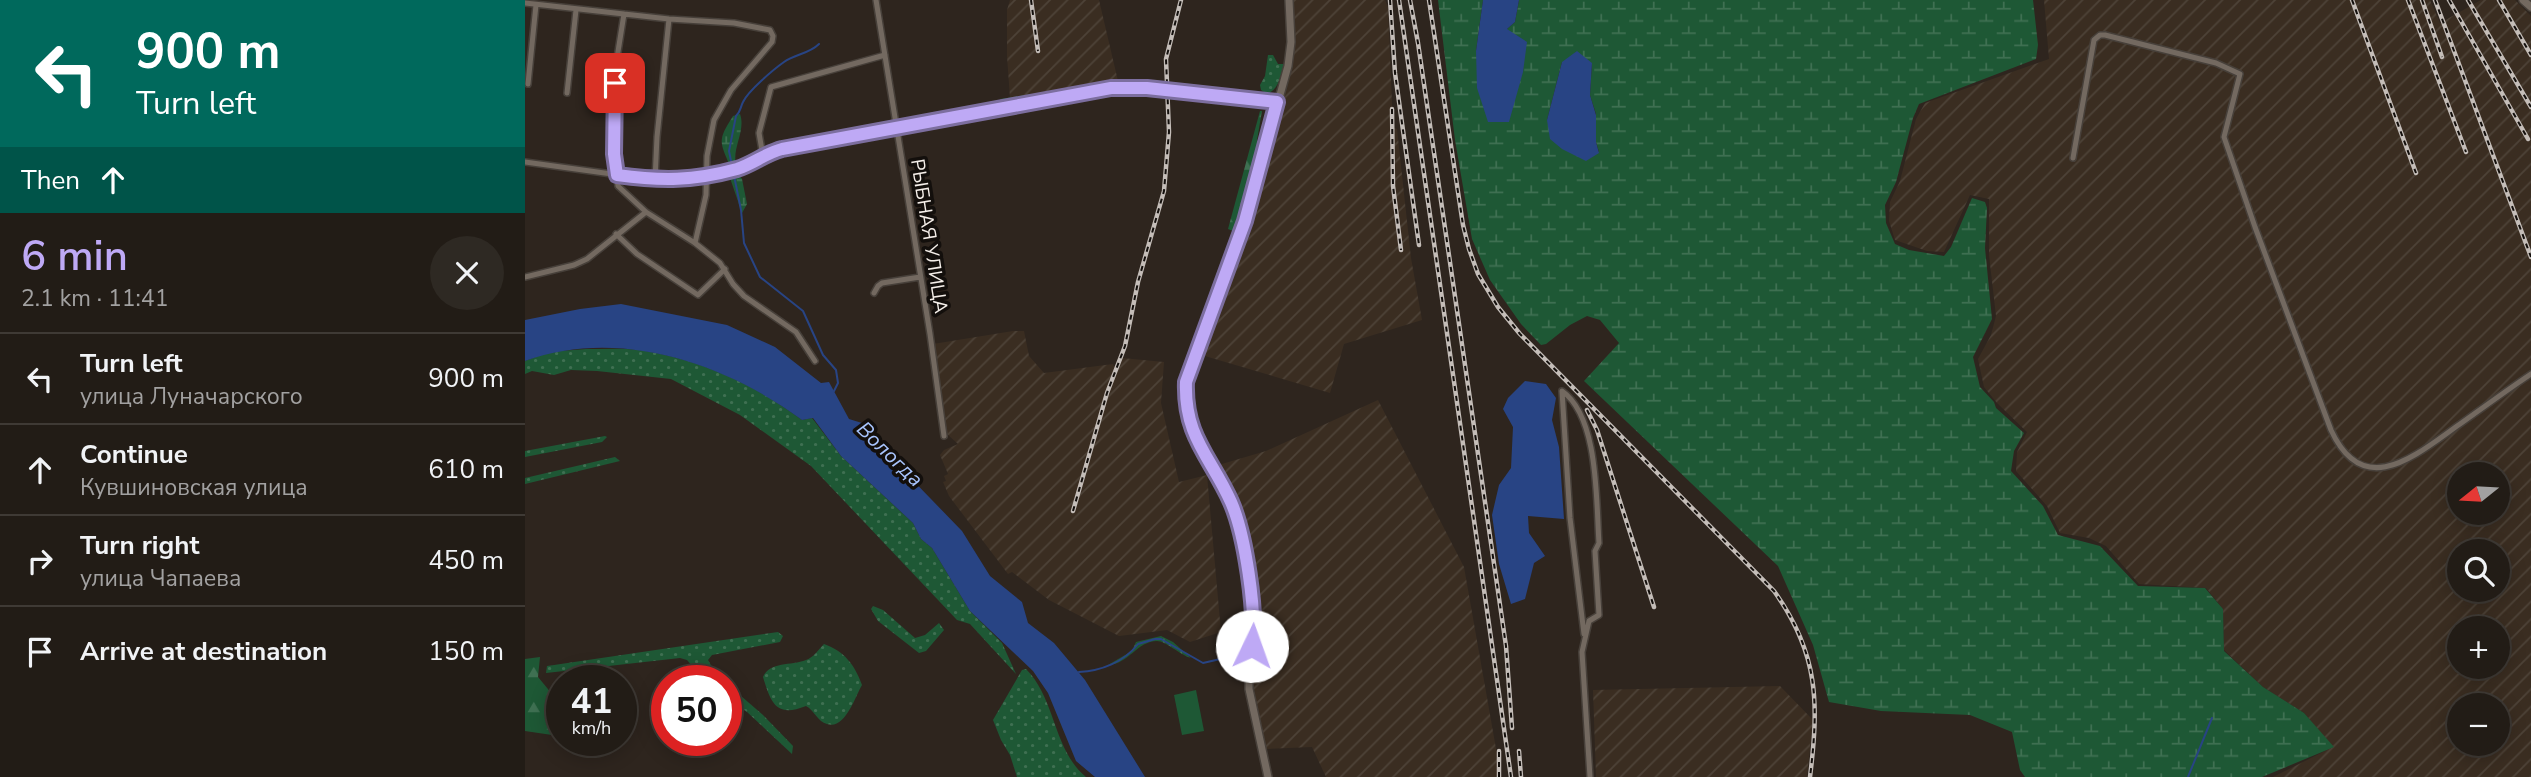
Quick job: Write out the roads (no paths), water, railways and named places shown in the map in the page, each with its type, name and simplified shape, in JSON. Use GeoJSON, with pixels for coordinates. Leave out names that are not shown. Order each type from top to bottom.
{"type":"FeatureCollection","features":[{"type":"Feature","properties":{"kind":"main road"},"geometry":{"type":"LineString","coordinates":[[1268,777],[1249,689],[1254,620],[1238,525],[1227,495],[1195,439],[1188,417],[1186,391],[1190,367],[1208,326],[1245,221],[1291,50],[1289,0]]}},
{"type":"Feature","properties":{"kind":"main road"},"geometry":{"type":"LineString","coordinates":[[2523,0],[2531,7]]}},
{"type":"Feature","properties":{"kind":"street","name":"РЫБНАЯ УЛИЦА"},"geometry":{"type":"LineString","coordinates":[[876,0],[944,436]]}},
{"type":"Feature","properties":{"kind":"street"},"geometry":{"type":"LineString","coordinates":[[525,3],[624,15],[734,23],[770,30],[772,42],[731,90],[714,120],[706,175],[706,195],[695,243]]}},
{"type":"Feature","properties":{"kind":"street"},"geometry":{"type":"LineString","coordinates":[[528,85],[528,54],[536,5]]}},
{"type":"Feature","properties":{"kind":"street"},"geometry":{"type":"LineString","coordinates":[[568,93],[576,10]]}},
{"type":"Feature","properties":{"kind":"street"},"geometry":{"type":"LineString","coordinates":[[624,15],[617,58],[613,117],[620,188],[646,212],[695,243],[725,269],[744,296],[801,339],[815,361]]}},
{"type":"Feature","properties":{"kind":"street"},"geometry":{"type":"LineString","coordinates":[[655,180],[669,19]]}},
{"type":"Feature","properties":{"kind":"street"},"geometry":{"type":"LineString","coordinates":[[2073,158],[2094,40],[2100,35],[2215,63],[2239,74],[2224,137],[2331,430],[2337,443],[2355,460],[2384,468],[2409,460],[2531,374]]}},
{"type":"Feature","properties":{"kind":"street"},"geometry":{"type":"LineString","coordinates":[[763,156],[759,133],[771,87],[885,55]]}},
{"type":"Feature","properties":{"kind":"street"},"geometry":{"type":"LineString","coordinates":[[525,162],[655,180],[676,180],[737,169],[782,149],[1120,87],[1277,102]]}},
{"type":"Feature","properties":{"kind":"street"},"geometry":{"type":"LineString","coordinates":[[525,277],[580,263],[646,212]]}},
{"type":"Feature","properties":{"kind":"street"},"geometry":{"type":"LineString","coordinates":[[616,234],[636,254],[698,295],[725,269]]}},
{"type":"Feature","properties":{"kind":"street"},"geometry":{"type":"LineString","coordinates":[[874,293],[882,283],[920,278]]}},
{"type":"Feature","properties":{"kind":"street"},"geometry":{"type":"LineString","coordinates":[[1584,634],[1589,621],[1599,615],[1594,551],[1599,543],[1593,446],[1572,398],[1562,391],[1570,518],[1584,634],[1582,652],[1590,777]]}},
{"type":"Feature","properties":{"kind":"water"},"geometry":{"type":"Polygon","coordinates":[[[1483,0],[1519,0],[1515,22],[1507,29],[1527,42],[1523,72],[1509,122],[1488,122],[1477,88],[1476,51],[1483,0]]]}},
{"type":"Feature","properties":{"kind":"water"},"geometry":{"type":"Polygon","coordinates":[[[1577,51],[1592,63],[1590,95],[1596,115],[1596,142],[1599,153],[1586,161],[1562,149],[1550,139],[1547,120],[1562,62],[1577,51]]]}},
{"type":"Feature","properties":{"kind":"water"},"geometry":{"type":"Polygon","coordinates":[[[621,304],[727,325],[775,347],[821,383],[829,382],[849,419],[862,423],[868,434],[962,531],[990,576],[1022,602],[1028,623],[1054,643],[1085,680],[1145,777],[1095,777],[1076,761],[1048,693],[1033,671],[970,611],[932,548],[921,539],[913,523],[841,456],[813,418],[802,420],[739,382],[670,356],[597,348],[561,351],[525,361],[525,320],[621,304]]]}},
{"type":"Feature","properties":{"kind":"water"},"geometry":{"type":"Polygon","coordinates":[[[1525,381],[1546,384],[1556,398],[1552,420],[1559,447],[1564,519],[1528,516],[1529,533],[1545,556],[1534,563],[1525,599],[1511,604],[1499,564],[1492,515],[1499,485],[1511,468],[1513,427],[1503,409],[1508,398],[1525,381]]]}},
{"type":"Feature","properties":{"kind":"waterway"},"geometry":{"type":"LineString","coordinates":[[819,44],[784,62],[750,92],[736,116],[729,151],[741,210],[744,243],[760,277],[803,311],[823,355],[836,370],[838,383],[834,391]]}},
{"type":"Feature","properties":{"kind":"waterway"},"geometry":{"type":"LineString","coordinates":[[1079,672],[1096,670],[1111,664],[1126,656],[1138,644],[1155,639],[1161,639],[1203,663],[1233,658]]}},
{"type":"Feature","properties":{"kind":"waterway"},"geometry":{"type":"LineString","coordinates":[[2188,777],[2212,718]]}},
{"type":"Feature","properties":{"kind":"railway"},"geometry":{"type":"LineString","coordinates":[[1031,0],[1038,51]]}},
{"type":"Feature","properties":{"kind":"railway"},"geometry":{"type":"LineString","coordinates":[[1073,511],[1107,393],[1125,346],[1138,282],[1164,191],[1169,132],[1166,59],[1181,0]]}},
{"type":"Feature","properties":{"kind":"railway"},"geometry":{"type":"LineString","coordinates":[[1390,0],[1395,73],[1419,245]]}},
{"type":"Feature","properties":{"kind":"railway"},"geometry":{"type":"LineString","coordinates":[[1399,0],[1511,777]]}},
{"type":"Feature","properties":{"kind":"railway"},"geometry":{"type":"LineString","coordinates":[[1410,0],[1506,646],[1512,728]]}},
{"type":"Feature","properties":{"kind":"railway"},"geometry":{"type":"LineString","coordinates":[[1429,0],[1463,225],[1478,274],[1498,307],[1520,334],[1774,591],[1789,614],[1808,658],[1815,726],[1810,777]]}},
{"type":"Feature","properties":{"kind":"railway"},"geometry":{"type":"LineString","coordinates":[[2352,0],[2416,173]]}},
{"type":"Feature","properties":{"kind":"railway"},"geometry":{"type":"LineString","coordinates":[[2408,0],[2466,152]]}},
{"type":"Feature","properties":{"kind":"railway"},"geometry":{"type":"LineString","coordinates":[[2422,0],[2442,57]]}},
{"type":"Feature","properties":{"kind":"railway"},"geometry":{"type":"LineString","coordinates":[[2435,0],[2531,257]]}},
{"type":"Feature","properties":{"kind":"railway"},"geometry":{"type":"LineString","coordinates":[[2449,0],[2528,139]]}},
{"type":"Feature","properties":{"kind":"railway"},"geometry":{"type":"LineString","coordinates":[[2468,0],[2531,107]]}},
{"type":"Feature","properties":{"kind":"railway"},"geometry":{"type":"LineString","coordinates":[[2499,0],[2531,55]]}},
{"type":"Feature","properties":{"kind":"railway"},"geometry":{"type":"LineString","coordinates":[[1392,109],[1393,186],[1401,250]]}},
{"type":"Feature","properties":{"kind":"railway"},"geometry":{"type":"LineString","coordinates":[[1587,410],[1597,430],[1654,607]]}},
{"type":"Feature","properties":{"kind":"railway"},"geometry":{"type":"LineString","coordinates":[[1499,751],[1499,777]]}},
{"type":"Feature","properties":{"kind":"railway"},"geometry":{"type":"LineString","coordinates":[[1519,751],[1521,777]]}},
{"type":"Feature","properties":{"kind":"water label","name":"Вологда"},"geometry":{"type":"Point","coordinates":[890,454]}}]}
